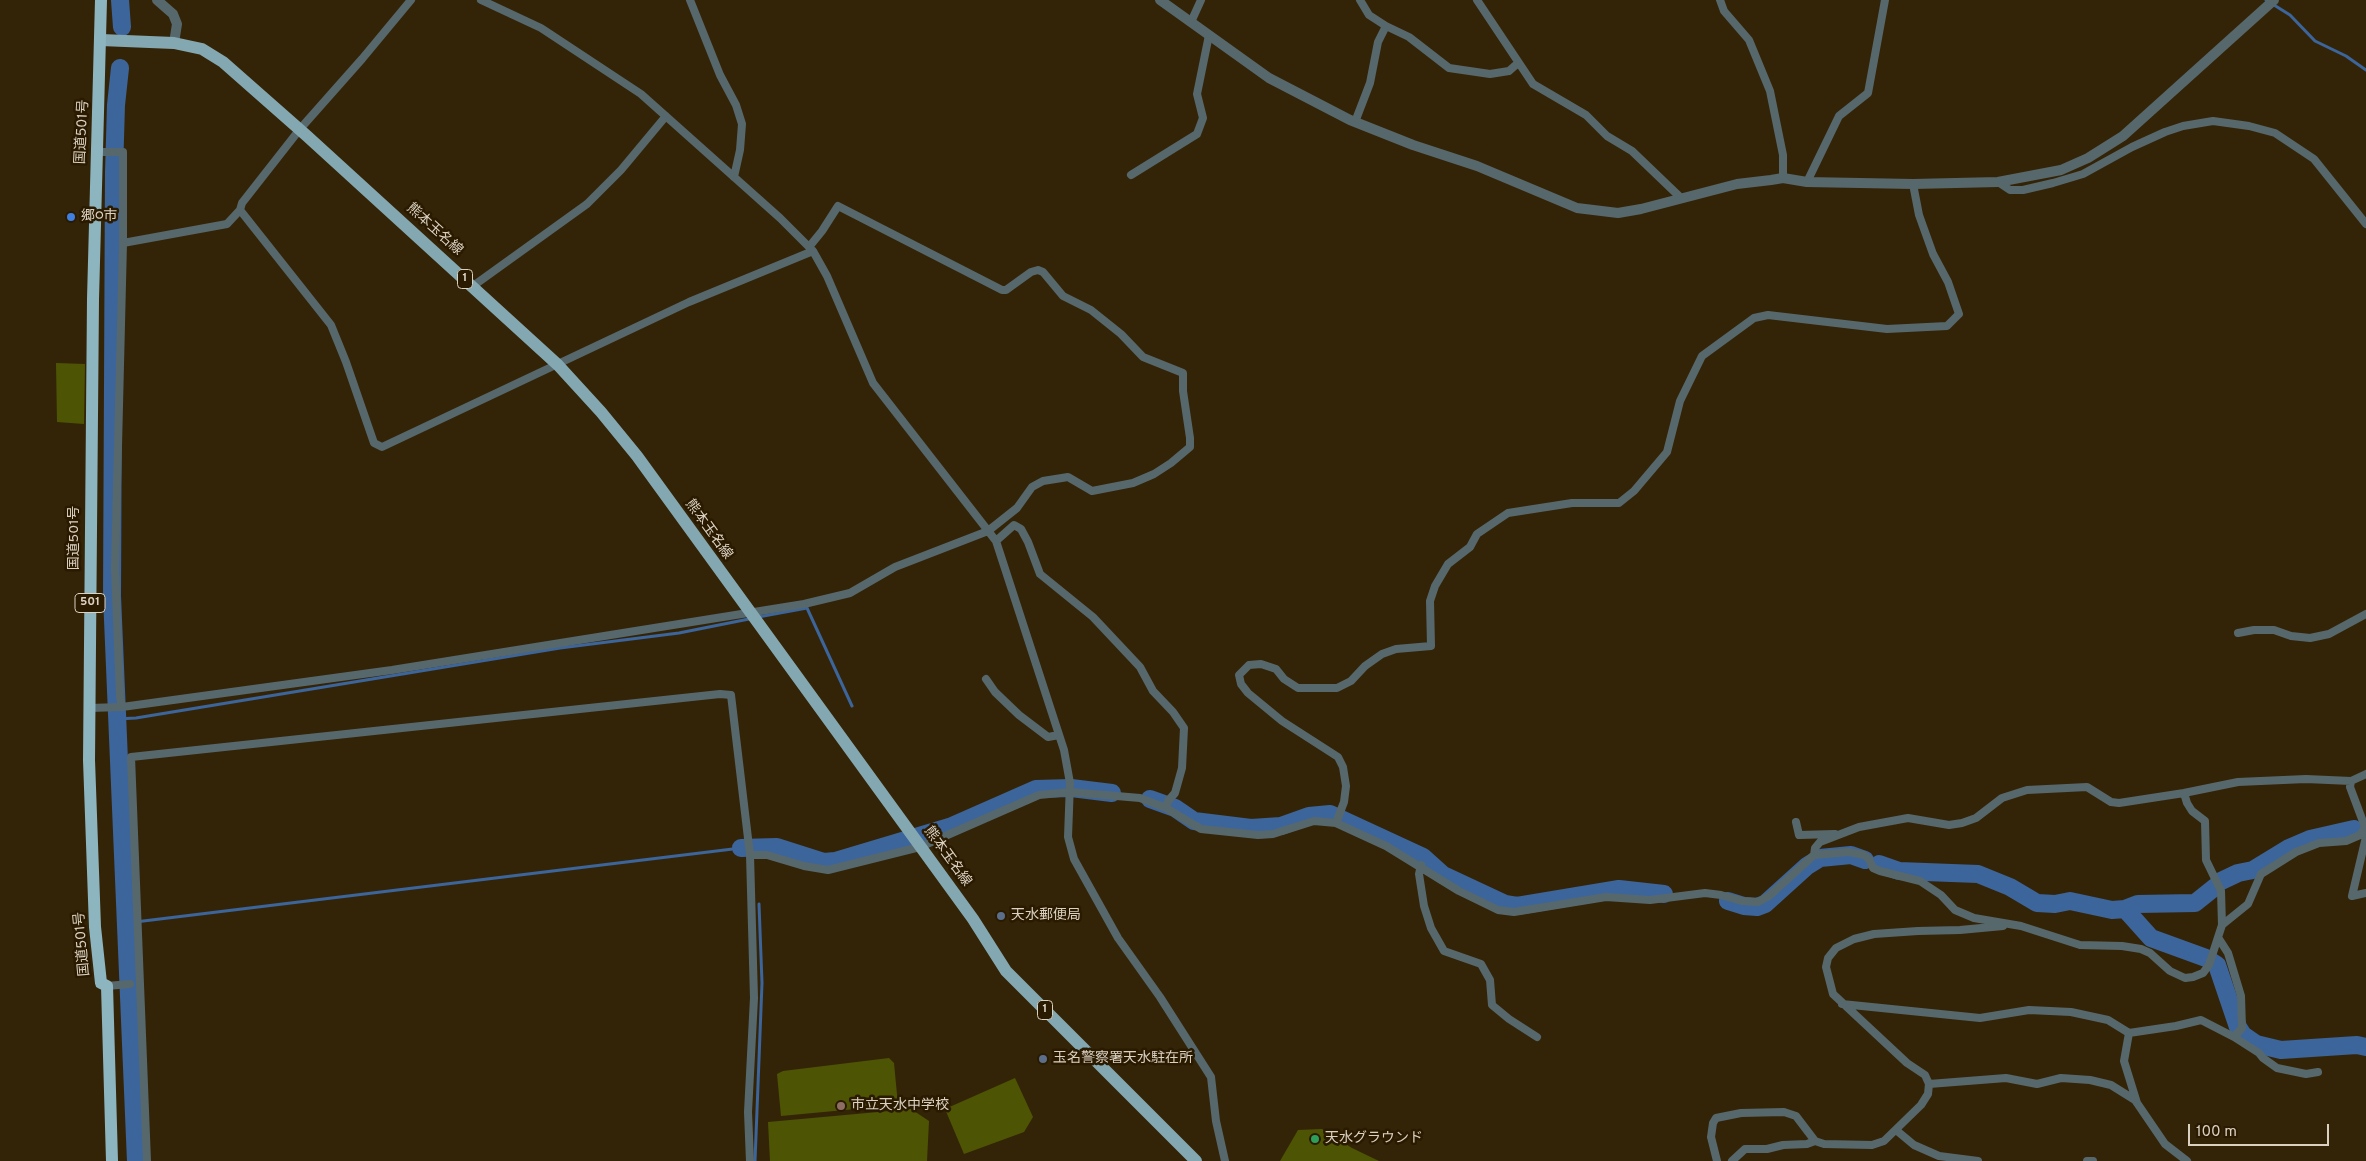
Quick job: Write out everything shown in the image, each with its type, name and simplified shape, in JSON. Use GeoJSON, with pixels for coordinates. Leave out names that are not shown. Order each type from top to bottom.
{"type":"FeatureCollection","features":[{"type":"Feature","properties":{"kind":"highway","name":"国道501号"},"geometry":{"type":"LineString","coordinates":[[101,0],[91,437],[95,927],[101,983],[110,985],[112,1161]]}},
{"type":"Feature","properties":{"kind":"main road","name":"熊本玉名線"},"geometry":{"type":"LineString","coordinates":[[101,40],[174,43],[202,49],[223,62],[300,129],[558,365],[601,412],[637,456],[973,919],[1006,971],[1196,1161]]}},
{"type":"Feature","properties":{"kind":"street"},"geometry":{"type":"LineString","coordinates":[[157,0],[173,14],[177,24],[174,43]]}},
{"type":"Feature","properties":{"kind":"street"},"geometry":{"type":"LineString","coordinates":[[123,243],[227,224],[240,210],[246,196],[300,129],[411,0]]}},
{"type":"Feature","properties":{"kind":"street"},"geometry":{"type":"LineString","coordinates":[[482,0],[541,28],[641,94],[811,249],[827,276],[874,384],[996,541],[1059,735],[1070,788],[1068,837],[1074,859],[1118,938],[1160,997],[1211,1077],[1216,1121],[1225,1161]]}},
{"type":"Feature","properties":{"kind":"street"},"geometry":{"type":"LineString","coordinates":[[690,0],[720,75],[736,104],[742,124],[740,150],[734,177]]}},
{"type":"Feature","properties":{"kind":"street"},"geometry":{"type":"LineString","coordinates":[[1160,0],[1269,78],[1355,122],[1413,145],[1477,166],[1577,208],[1618,212],[1737,184],[1783,178],[1807,182],[1913,184],[1998,182],[2060,170],[2108,147],[2164,100],[2271,3]]}},
{"type":"Feature","properties":{"kind":"street"},"geometry":{"type":"LineString","coordinates":[[1191,22],[1201,0]]}},
{"type":"Feature","properties":{"kind":"street"},"geometry":{"type":"LineString","coordinates":[[1360,0],[1369,15],[1409,37],[1449,68],[1490,74],[1509,71],[1518,63]]}},
{"type":"Feature","properties":{"kind":"street"},"geometry":{"type":"LineString","coordinates":[[1477,0],[1534,84],[1586,115],[1607,136],[1632,151],[1680,198]]}},
{"type":"Feature","properties":{"kind":"street"},"geometry":{"type":"LineString","coordinates":[[1720,0],[1724,11],[1750,40],[1770,91],[1783,155],[1783,178]]}},
{"type":"Feature","properties":{"kind":"street"},"geometry":{"type":"LineString","coordinates":[[1807,182],[1839,116],[1868,93],[1885,0]]}},
{"type":"Feature","properties":{"kind":"street"},"geometry":{"type":"LineString","coordinates":[[1355,122],[1370,83],[1378,42],[1386,26]]}},
{"type":"Feature","properties":{"kind":"street"},"geometry":{"type":"LineString","coordinates":[[1131,176],[1198,134],[1202,118],[1197,94],[1209,35]]}},
{"type":"Feature","properties":{"kind":"street"},"geometry":{"type":"LineString","coordinates":[[473,286],[587,204],[621,170],[666,116]]}},
{"type":"Feature","properties":{"kind":"street"},"geometry":{"type":"LineString","coordinates":[[1998,182],[2010,190],[2022,190],[2053,184],[2084,174],[2132,147],[2165,132],[2183,126],[2213,121],[2249,126],[2275,133],[2314,158],[2366,224]]}},
{"type":"Feature","properties":{"kind":"street"},"geometry":{"type":"LineString","coordinates":[[97,152],[123,152],[123,243],[115,568],[119,707]]}},
{"type":"Feature","properties":{"kind":"street"},"geometry":{"type":"LineString","coordinates":[[1337,821],[1344,802],[1346,786],[1343,767],[1338,757],[1282,721],[1248,693],[1241,684],[1240,674],[1249,665],[1261,664],[1276,669],[1284,679],[1298,688],[1337,688],[1351,681],[1365,666],[1382,654],[1396,649],[1431,646],[1430,601],[1435,586],[1448,564],[1470,547],[1477,534],[1508,513],[1572,503],[1618,503],[1634,491],[1667,452],[1680,401],[1702,356],[1754,318],[1768,315],[1887,329],[1946,326],[1959,314],[1948,282],[1933,254],[1919,215],[1913,184]]}},
{"type":"Feature","properties":{"kind":"street"},"geometry":{"type":"LineString","coordinates":[[94,708],[119,707],[401,668],[753,616],[804,604],[850,593],[895,567],[988,531],[1016,508],[1032,487],[1043,481],[1068,477],[1092,491],[1104,490],[1133,483],[1154,474],[1172,463],[1190,447],[1183,391],[1183,373],[1143,356],[1121,334],[1091,310],[1063,296],[1043,272],[1038,270],[1002,290],[838,206],[811,249],[689,302],[382,447],[374,443],[346,362],[331,326],[240,210]]}},
{"type":"Feature","properties":{"kind":"street"},"geometry":{"type":"LineString","coordinates":[[996,541],[1014,525],[1021,529],[1040,574],[1093,617],[1140,667],[1153,691],[1173,712],[1184,728],[1182,768],[1175,793],[1167,806]]}},
{"type":"Feature","properties":{"kind":"street"},"geometry":{"type":"LineString","coordinates":[[2238,633],[2254,630],[2274,630],[2291,636],[2310,638],[2329,634],[2366,614]]}},
{"type":"Feature","properties":{"kind":"street"},"geometry":{"type":"LineString","coordinates":[[986,679],[995,692],[1019,715],[1048,736],[1059,735]]}},
{"type":"Feature","properties":{"kind":"street"},"geometry":{"type":"LineString","coordinates":[[148,1161],[131,758],[610,704],[731,695],[750,853],[754,998],[748,1112],[750,1161]]}},
{"type":"Feature","properties":{"kind":"street"},"geometry":{"type":"LineString","coordinates":[[1814,855],[1814,848],[1820,842],[1859,827],[1908,818],[1949,825],[1962,823],[1976,818],[2002,798],[2027,790],[2087,787],[2111,802],[2119,803],[2238,782],[2306,779],[2351,781],[2366,774]]}},
{"type":"Feature","properties":{"kind":"street"},"geometry":{"type":"LineString","coordinates":[[2222,925],[2248,904],[2261,874],[2296,852],[2319,844],[2346,841],[2360,835],[2365,827],[2350,787],[2351,781]]}},
{"type":"Feature","properties":{"kind":"street"},"geometry":{"type":"LineString","coordinates":[[750,853],[767,855],[804,866],[828,870],[918,844],[1039,795],[1070,788],[1140,798],[1167,806],[1201,829],[1258,835],[1273,834],[1314,821],[1337,821],[1421,866],[1459,891],[1498,910],[1514,912],[1606,898],[1650,900],[1705,893],[1742,901],[1758,902],[1769,896],[1814,855],[1849,852],[1864,855],[1869,859],[1874,868],[1880,871],[1920,881],[1941,895],[1956,910],[1974,918],[2021,926],[2080,945],[2122,946],[2141,949],[2150,953],[2170,971],[2185,978],[2203,973],[2211,962],[2222,925],[2221,891],[2206,860],[2205,821],[2192,811],[2186,803],[2184,793]]}},
{"type":"Feature","properties":{"kind":"street"},"geometry":{"type":"LineString","coordinates":[[1796,822],[1799,835],[1840,834]]}},
{"type":"Feature","properties":{"kind":"street"},"geometry":{"type":"LineString","coordinates":[[2366,837],[2352,896],[2366,893]]}},
{"type":"Feature","properties":{"kind":"street"},"geometry":{"type":"LineString","coordinates":[[1421,866],[1419,874],[1424,906],[1431,928],[1444,951],[1481,964],[1490,980],[1492,1005],[1509,1019],[1537,1037]]}},
{"type":"Feature","properties":{"kind":"street"},"geometry":{"type":"LineString","coordinates":[[1717,1161],[1712,1137],[1712,1123],[1716,1118],[1741,1113],[1784,1112],[1796,1116],[1815,1141],[1824,1144],[1872,1145],[1884,1141],[1921,1105],[1928,1094],[1929,1084],[1925,1074],[1907,1062],[1833,994],[1826,968],[1828,958],[1836,948],[1874,934],[2021,926]]}},
{"type":"Feature","properties":{"kind":"street"},"geometry":{"type":"LineString","coordinates":[[2219,939],[2228,953],[2241,996],[2238,1033]]}},
{"type":"Feature","properties":{"kind":"street"},"geometry":{"type":"LineString","coordinates":[[110,985],[130,984]]}},
{"type":"Feature","properties":{"kind":"street"},"geometry":{"type":"LineString","coordinates":[[1842,1004],[1980,1018],[2029,1010],[2071,1012],[2108,1020],[2129,1033],[2201,1020],[2238,1033],[2263,1058],[2277,1068],[2306,1074],[2318,1072]]}},
{"type":"Feature","properties":{"kind":"street"},"geometry":{"type":"LineString","coordinates":[[2129,1033],[2124,1061],[2137,1103],[2164,1144],[2187,1161]]}},
{"type":"Feature","properties":{"kind":"street"},"geometry":{"type":"LineString","coordinates":[[1929,1084],[2006,1078],[2037,1084],[2061,1078],[2090,1080],[2111,1085],[2137,1103]]}},
{"type":"Feature","properties":{"kind":"street"},"geometry":{"type":"LineString","coordinates":[[1896,1130],[1914,1145],[1939,1156],[1978,1161]]}},
{"type":"Feature","properties":{"kind":"street"},"geometry":{"type":"LineString","coordinates":[[1732,1161],[1745,1149],[1767,1149],[1783,1145],[1807,1144],[1815,1141]]}},
{"type":"Feature","properties":{"kind":"street"},"geometry":{"type":"LineString","coordinates":[[2087,1161],[2093,1161]]}},
{"type":"Feature","properties":{"kind":"green space"},"geometry":{"type":"Polygon","coordinates":[[[56,363],[85,364],[84,424],[57,422],[56,363]]]}},
{"type":"Feature","properties":{"kind":"green space"},"geometry":{"type":"Polygon","coordinates":[[[889,1058],[894,1063],[898,1105],[781,1116],[777,1074],[783,1071],[889,1058]]]}},
{"type":"Feature","properties":{"kind":"green space"},"geometry":{"type":"Polygon","coordinates":[[[1015,1078],[1033,1117],[1024,1132],[964,1154],[945,1109],[1015,1078]]]}},
{"type":"Feature","properties":{"kind":"green space"},"geometry":{"type":"Polygon","coordinates":[[[911,1109],[929,1121],[927,1161],[770,1161],[768,1122],[911,1109]]]}},
{"type":"Feature","properties":{"kind":"green space","name":"天水グラウンド"},"geometry":{"type":"Polygon","coordinates":[[[1322,1129],[1352,1148],[1379,1161],[1280,1161],[1298,1130],[1322,1129]]]}},
{"type":"Feature","properties":{"kind":"waterway"},"geometry":{"type":"LineString","coordinates":[[120,0],[122,27]]}},
{"type":"Feature","properties":{"kind":"waterway"},"geometry":{"type":"LineString","coordinates":[[2266,0],[2290,15],[2315,41],[2346,56],[2366,70]]}},
{"type":"Feature","properties":{"kind":"waterway"},"geometry":{"type":"LineString","coordinates":[[120,68],[116,105],[114,172],[112,596],[136,1161]]}},
{"type":"Feature","properties":{"kind":"waterway"},"geometry":{"type":"LineString","coordinates":[[758,617],[807,608],[852,706]]}},
{"type":"Feature","properties":{"kind":"waterway"},"geometry":{"type":"LineString","coordinates":[[116,719],[136,718],[560,648],[679,633],[749,619]]}},
{"type":"Feature","properties":{"kind":"waterway"},"geometry":{"type":"LineString","coordinates":[[741,848],[777,847],[824,862],[835,861],[952,826],[1036,789],[1071,788],[1112,793]]}},
{"type":"Feature","properties":{"kind":"waterway"},"geometry":{"type":"LineString","coordinates":[[1150,799],[1175,808],[1194,821],[1251,828],[1281,826],[1309,816],[1330,814],[1423,857],[1443,875],[1505,904],[1517,906],[1619,889],[1664,894]]}},
{"type":"Feature","properties":{"kind":"waterway"},"geometry":{"type":"LineString","coordinates":[[2219,882],[2238,873],[2253,870],[2289,848],[2310,839],[2354,829]]}},
{"type":"Feature","properties":{"kind":"waterway"},"geometry":{"type":"LineString","coordinates":[[127,923],[741,848]]}},
{"type":"Feature","properties":{"kind":"waterway"},"geometry":{"type":"LineString","coordinates":[[1728,901],[1744,906],[1757,907],[1765,904],[1807,866],[1820,858],[1851,855],[1865,860]]}},
{"type":"Feature","properties":{"kind":"waterway"},"geometry":{"type":"LineString","coordinates":[[1879,864],[1899,871],[1978,874],[2010,887],[2037,903],[2055,904],[2070,901],[2112,910],[2125,909],[2138,904],[2195,903],[2215,887]]}},
{"type":"Feature","properties":{"kind":"waterway"},"geometry":{"type":"LineString","coordinates":[[755,1161],[762,983],[759,904]]}},
{"type":"Feature","properties":{"kind":"waterway"},"geometry":{"type":"LineString","coordinates":[[2125,909],[2151,938],[2206,958],[2217,965],[2238,1027],[2243,1035],[2256,1044],[2281,1050],[2357,1045],[2366,1047]]}},
{"type":"Feature","properties":{"kind":"place","name":"郷○市"},"geometry":{"type":"Point","coordinates":[71,217]}},
{"type":"Feature","properties":{"kind":"place","name":"天水郵便局"},"geometry":{"type":"Point","coordinates":[1001,916]}},
{"type":"Feature","properties":{"kind":"place","name":"玉名警察署天水駐在所"},"geometry":{"type":"Point","coordinates":[1043,1059]}},
{"type":"Feature","properties":{"kind":"place","name":"市立天水中学校"},"geometry":{"type":"Point","coordinates":[841,1106]}},
{"type":"Feature","properties":{"kind":"place","name":"天水グラウンド"},"geometry":{"type":"Point","coordinates":[1315,1139]}}]}
